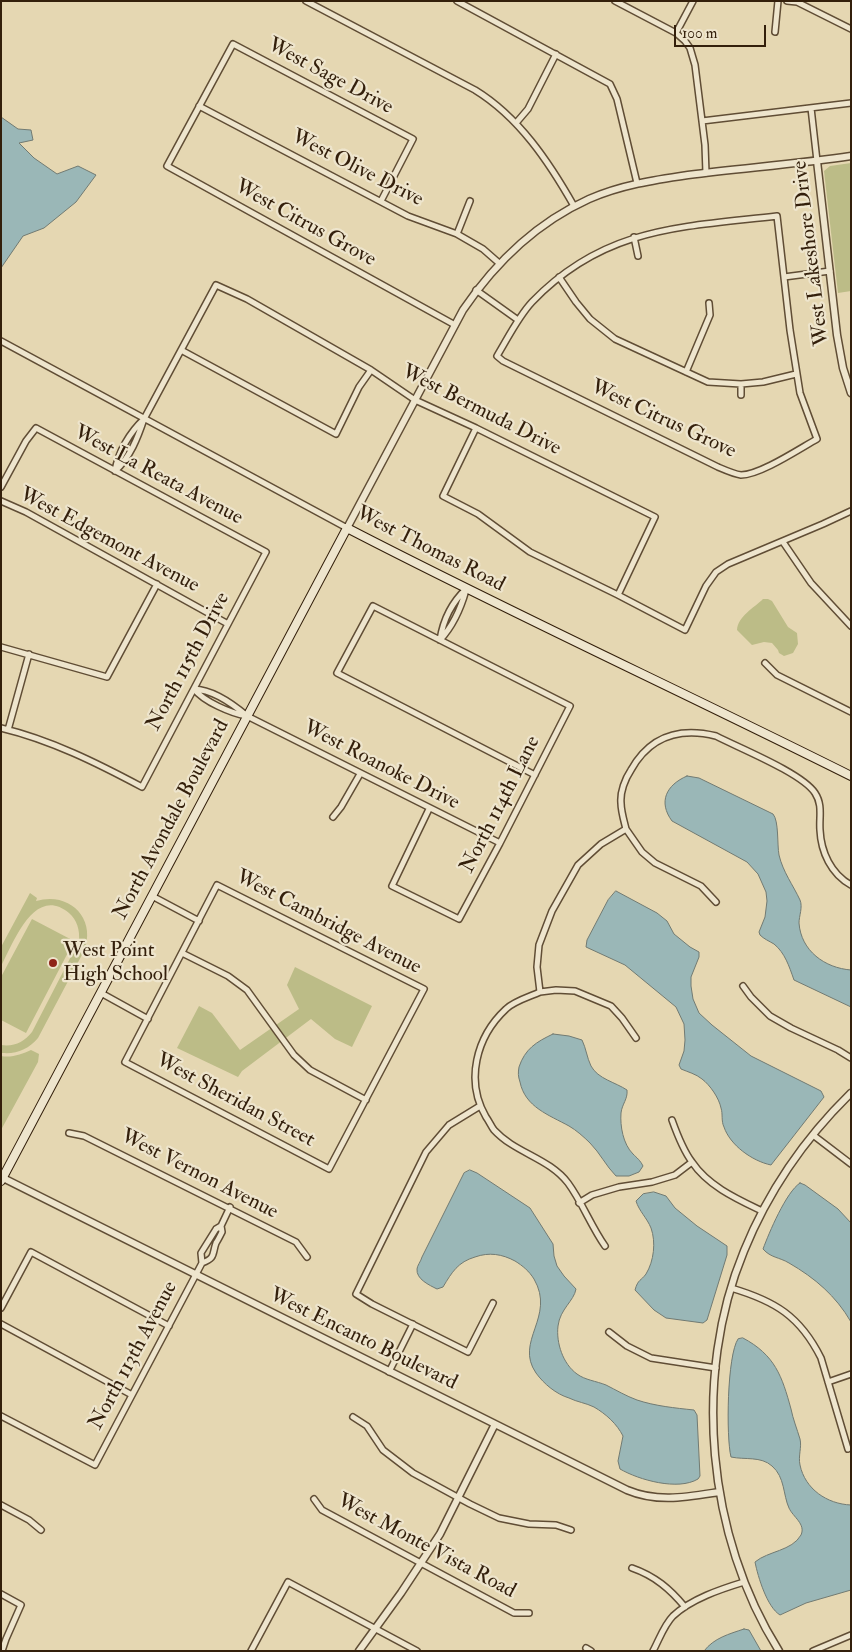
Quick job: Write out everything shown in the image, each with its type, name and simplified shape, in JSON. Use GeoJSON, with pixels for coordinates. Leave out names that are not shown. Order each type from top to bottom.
{"type":"FeatureCollection","features":[{"type":"Feature","properties":{"kind":"main road","name":"West Thomas Road"},"geometry":{"type":"LineString","coordinates":[[347,528],[851,776]]}},
{"type":"Feature","properties":{"kind":"main road","name":"North Avondale Boulevard"},"geometry":{"type":"LineString","coordinates":[[2,1179],[347,528]]}},
{"type":"Feature","properties":{"kind":"street"},"geometry":{"type":"LineString","coordinates":[[306,1],[475,90],[499,106],[516,123],[562,183],[574,206]]}},
{"type":"Feature","properties":{"kind":"street"},"geometry":{"type":"LineString","coordinates":[[457,1],[610,84],[617,99],[637,183]]}},
{"type":"Feature","properties":{"kind":"street"},"geometry":{"type":"LineString","coordinates":[[615,1],[676,33],[685,41],[692,52],[702,121],[706,173]]}},
{"type":"Feature","properties":{"kind":"street"},"geometry":{"type":"LineString","coordinates":[[676,33],[693,1]]}},
{"type":"Feature","properties":{"kind":"street"},"geometry":{"type":"LineString","coordinates":[[775,32],[778,1]]}},
{"type":"Feature","properties":{"kind":"street"},"geometry":{"type":"LineString","coordinates":[[787,1],[797,2],[851,28]]}},
{"type":"Feature","properties":{"kind":"street","name":"West Sage Drive"},"geometry":{"type":"LineString","coordinates":[[199,106],[233,44],[412,139],[381,201]]}},
{"type":"Feature","properties":{"kind":"street"},"geometry":{"type":"LineString","coordinates":[[516,123],[528,109],[556,54]]}},
{"type":"Feature","properties":{"kind":"street"},"geometry":{"type":"LineString","coordinates":[[702,121],[851,104]]}},
{"type":"Feature","properties":{"kind":"street","name":"West Citrus Grove"},"geometry":{"type":"LineString","coordinates":[[199,106],[167,166],[455,325]]}},
{"type":"Feature","properties":{"kind":"street","name":"West Olive Drive"},"geometry":{"type":"LineString","coordinates":[[199,106],[408,216],[457,234],[483,249],[499,263]]}},
{"type":"Feature","properties":{"kind":"street","name":"West Lakeshore Drive"},"geometry":{"type":"LineString","coordinates":[[811,108],[840,350],[851,393]]}},
{"type":"Feature","properties":{"kind":"street"},"geometry":{"type":"LineString","coordinates":[[347,528],[455,325],[476,290],[499,263],[533,233],[574,206],[605,193],[637,183],[851,156]]}},
{"type":"Feature","properties":{"kind":"street"},"geometry":{"type":"LineString","coordinates":[[457,234],[470,201]]}},
{"type":"Feature","properties":{"kind":"street"},"geometry":{"type":"LineString","coordinates":[[476,290],[518,320],[531,303],[558,277],[609,246],[634,237],[670,228],[777,216],[796,374],[763,382],[741,384],[708,382],[626,344],[599,327],[576,302],[558,277]]}},
{"type":"Feature","properties":{"kind":"street"},"geometry":{"type":"LineString","coordinates":[[634,237],[638,256]]}},
{"type":"Feature","properties":{"kind":"street"},"geometry":{"type":"LineString","coordinates":[[784,277],[830,271]]}},
{"type":"Feature","properties":{"kind":"street","name":"West Bermuda Drive"},"geometry":{"type":"LineString","coordinates":[[181,350],[216,285],[247,300],[371,370],[415,400],[476,428],[655,517],[618,595]]}},
{"type":"Feature","properties":{"kind":"street"},"geometry":{"type":"LineString","coordinates":[[686,372],[710,315],[709,302]]}},
{"type":"Feature","properties":{"kind":"street","name":"West Citrus Grove"},"geometry":{"type":"LineString","coordinates":[[518,320],[497,356],[503,361],[718,467],[740,475],[755,472],[817,439],[800,393],[796,374]]}},
{"type":"Feature","properties":{"kind":"street","name":"West Thomas Road"},"geometry":{"type":"LineString","coordinates":[[1,341],[347,528]]}},
{"type":"Feature","properties":{"kind":"street"},"geometry":{"type":"LineString","coordinates":[[115,471],[123,464],[140,432],[144,419],[181,350],[336,434],[359,387],[371,370]]}},
{"type":"Feature","properties":{"kind":"street"},"geometry":{"type":"LineString","coordinates":[[741,384],[741,395]]}},
{"type":"Feature","properties":{"kind":"street","name":"West La Reata Avenue"},"geometry":{"type":"LineString","coordinates":[[1,487],[26,441],[36,428],[266,552]]}},
{"type":"Feature","properties":{"kind":"street"},"geometry":{"type":"LineString","coordinates":[[476,428],[443,496],[478,514],[530,552],[685,630],[706,586],[716,572],[728,564],[783,542],[851,511]]}},
{"type":"Feature","properties":{"kind":"street","name":"West Edgemont Avenue"},"geometry":{"type":"LineString","coordinates":[[1,501],[26,512],[228,624]]}},
{"type":"Feature","properties":{"kind":"street"},"geometry":{"type":"LineString","coordinates":[[783,542],[811,583],[851,626]]}},
{"type":"Feature","properties":{"kind":"street","name":"North 115th Drive"},"geometry":{"type":"LineString","coordinates":[[8,730],[77,754],[142,787],[266,552]]}},
{"type":"Feature","properties":{"kind":"street"},"geometry":{"type":"LineString","coordinates":[[1,647],[107,677],[156,584]]}},
{"type":"Feature","properties":{"kind":"street"},"geometry":{"type":"LineString","coordinates":[[467,588],[456,598],[442,627],[440,640],[373,606],[337,674],[535,775]]}},
{"type":"Feature","properties":{"kind":"street","name":"North 114th Lane"},"geometry":{"type":"LineString","coordinates":[[429,809],[392,886],[460,919],[570,706],[440,640]]}},
{"type":"Feature","properties":{"kind":"street"},"geometry":{"type":"LineString","coordinates":[[1,728],[8,730],[29,654]]}},
{"type":"Feature","properties":{"kind":"street"},"geometry":{"type":"LineString","coordinates":[[766,663],[777,675],[851,712]]}},
{"type":"Feature","properties":{"kind":"street","name":"West Roanoke Drive"},"geometry":{"type":"LineString","coordinates":[[194,689],[198,695],[233,713],[247,716],[500,844]]}},
{"type":"Feature","properties":{"kind":"street"},"geometry":{"type":"LineString","coordinates":[[716,902],[701,886],[654,863],[642,852],[626,829],[621,802],[625,779],[646,749],[661,738],[694,732],[716,736],[801,778],[815,793],[820,802],[820,831],[823,853],[834,870],[851,884]]}},
{"type":"Feature","properties":{"kind":"street"},"geometry":{"type":"LineString","coordinates":[[332,817],[341,807],[360,774]]}},
{"type":"Feature","properties":{"kind":"street"},"geometry":{"type":"LineString","coordinates":[[540,992],[537,967],[539,946],[552,911],[578,865],[601,844],[626,829]]}},
{"type":"Feature","properties":{"kind":"street","name":"West Cambridge Avenue"},"geometry":{"type":"LineString","coordinates":[[199,921],[217,885],[424,989],[366,1100]]}},
{"type":"Feature","properties":{"kind":"street"},"geometry":{"type":"LineString","coordinates":[[101,993],[148,1019],[199,921],[152,896]]}},
{"type":"Feature","properties":{"kind":"street"},"geometry":{"type":"LineString","coordinates":[[182,953],[228,976],[247,990],[294,1055],[310,1070],[366,1100]]}},
{"type":"Feature","properties":{"kind":"street"},"geometry":{"type":"LineString","coordinates":[[743,986],[770,1016],[851,1058]]}},
{"type":"Feature","properties":{"kind":"street"},"geometry":{"type":"LineString","coordinates":[[605,1246],[568,1183],[554,1169],[510,1143],[494,1129],[480,1106],[474,1077],[478,1054],[486,1036],[506,1008],[540,992],[575,990],[611,1006],[636,1038]]}},
{"type":"Feature","properties":{"kind":"street","name":"West Sheridan Street"},"geometry":{"type":"LineString","coordinates":[[148,1019],[125,1062],[329,1168],[366,1100]]}},
{"type":"Feature","properties":{"kind":"street"},"geometry":{"type":"LineString","coordinates":[[779,1651],[769,1635],[744,1582],[730,1539],[719,1492],[713,1420],[716,1368],[721,1329],[731,1288],[743,1252],[762,1212],[798,1154],[828,1117],[851,1093]]}},
{"type":"Feature","properties":{"kind":"street"},"geometry":{"type":"LineString","coordinates":[[480,1106],[448,1125],[426,1152],[356,1294],[468,1352],[493,1304]]}},
{"type":"Feature","properties":{"kind":"street"},"geometry":{"type":"LineString","coordinates":[[672,1120],[692,1162],[717,1186],[736,1199],[762,1212]]}},
{"type":"Feature","properties":{"kind":"street","name":"West Vernon Avenue"},"geometry":{"type":"LineString","coordinates":[[69,1133],[84,1136],[230,1207],[296,1242],[307,1257]]}},
{"type":"Feature","properties":{"kind":"street"},"geometry":{"type":"LineString","coordinates":[[813,1135],[851,1164]]}},
{"type":"Feature","properties":{"kind":"street"},"geometry":{"type":"LineString","coordinates":[[579,1203],[592,1195],[619,1187],[652,1182],[675,1175],[692,1162]]}},
{"type":"Feature","properties":{"kind":"street","name":"West Encanto Boulevard"},"geometry":{"type":"LineString","coordinates":[[2,1179],[638,1495],[667,1499],[719,1492]]}},
{"type":"Feature","properties":{"kind":"street","name":"North 113th Avenue"},"geometry":{"type":"LineString","coordinates":[[1,1416],[95,1465],[202,1263],[201,1253],[216,1229],[221,1226],[230,1207]]}},
{"type":"Feature","properties":{"kind":"street","name":"North 113th Avenue"},"geometry":{"type":"LineString","coordinates":[[202,1263],[214,1255],[222,1232],[221,1226]]}},
{"type":"Feature","properties":{"kind":"street"},"geometry":{"type":"LineString","coordinates":[[209,1242],[216,1245]]}},
{"type":"Feature","properties":{"kind":"street"},"geometry":{"type":"LineString","coordinates":[[1,1308],[31,1252],[169,1326]]}},
{"type":"Feature","properties":{"kind":"street"},"geometry":{"type":"LineString","coordinates":[[731,1288],[753,1294],[773,1303],[802,1328],[821,1358],[848,1449]]}},
{"type":"Feature","properties":{"kind":"street"},"geometry":{"type":"LineString","coordinates":[[1,1324],[132,1395]]}},
{"type":"Feature","properties":{"kind":"street"},"geometry":{"type":"LineString","coordinates":[[389,1372],[413,1324]]}},
{"type":"Feature","properties":{"kind":"street"},"geometry":{"type":"LineString","coordinates":[[608,1332],[627,1346],[651,1358],[716,1368]]}},
{"type":"Feature","properties":{"kind":"street"},"geometry":{"type":"LineString","coordinates":[[828,1382],[851,1374]]}},
{"type":"Feature","properties":{"kind":"street"},"geometry":{"type":"LineString","coordinates":[[353,1417],[367,1426],[384,1450],[413,1474],[459,1498],[499,1518],[529,1524],[556,1524],[571,1530]]}},
{"type":"Feature","properties":{"kind":"street"},"geometry":{"type":"LineString","coordinates":[[359,1651],[440,1534],[495,1424]]}},
{"type":"Feature","properties":{"kind":"street","name":"West Monte Vista Road"},"geometry":{"type":"LineString","coordinates":[[314,1499],[322,1510],[514,1613],[529,1613]]}},
{"type":"Feature","properties":{"kind":"street"},"geometry":{"type":"LineString","coordinates":[[1,1505],[29,1520],[41,1530]]}},
{"type":"Feature","properties":{"kind":"street"},"geometry":{"type":"LineString","coordinates":[[632,1568],[662,1583],[685,1607]]}},
{"type":"Feature","properties":{"kind":"street"},"geometry":{"type":"LineString","coordinates":[[259,1651],[252,1649],[288,1582],[417,1651]]}},
{"type":"Feature","properties":{"kind":"street"},"geometry":{"type":"LineString","coordinates":[[653,1651],[668,1623],[685,1607],[722,1589],[744,1582]]}},
{"type":"Feature","properties":{"kind":"street"},"geometry":{"type":"LineString","coordinates":[[1,1594],[21,1605],[2,1651]]}},
{"type":"Feature","properties":{"kind":"street"},"geometry":{"type":"LineString","coordinates":[[813,1651],[851,1635]]}},
{"type":"Feature","properties":{"kind":"green space"},"geometry":{"type":"Polygon","coordinates":[[[851,163],[851,291],[838,293],[824,171],[830,166],[851,163]]]}},
{"type":"Feature","properties":{"kind":"green space"},"geometry":{"type":"Polygon","coordinates":[[[763,599],[772,601],[788,627],[797,633],[798,644],[793,653],[784,656],[779,653],[772,643],[764,642],[752,645],[737,630],[743,616],[763,599]]]}},
{"type":"Feature","properties":{"kind":"green space"},"geometry":{"type":"Polygon","coordinates":[[[30,893],[37,898],[36,901],[59,900],[77,910],[87,928],[87,939],[84,951],[38,1038],[22,1050],[13,1053],[1,1053],[1,1045],[18,1043],[26,1039],[32,1032],[79,941],[79,933],[72,916],[57,906],[45,906],[35,911],[26,920],[1,966],[1,947],[30,893]]]}},
{"type":"Feature","properties":{"kind":"green space"},"geometry":{"type":"Polygon","coordinates":[[[32,919],[74,941],[26,1033],[1,1020],[1,977],[32,919]]]}},
{"type":"Feature","properties":{"kind":"green space"},"geometry":{"type":"Polygon","coordinates":[[[295,967],[372,1006],[352,1047],[335,1039],[311,1019],[242,1071],[238,1077],[177,1048],[199,1006],[212,1013],[240,1050],[299,1009],[287,985],[295,967]]]}},
{"type":"Feature","properties":{"kind":"green space"},"geometry":{"type":"Polygon","coordinates":[[[31,1050],[39,1054],[38,1062],[1,1130],[1,1056],[13,1056],[31,1050]]]}},
{"type":"Feature","properties":{"kind":"water"},"geometry":{"type":"Polygon","coordinates":[[[1,117],[18,129],[31,130],[33,140],[19,143],[34,158],[57,174],[78,166],[96,175],[76,202],[44,228],[23,236],[1,268],[1,117]]]}},
{"type":"Feature","properties":{"kind":"water"},"geometry":{"type":"Polygon","coordinates":[[[687,776],[699,778],[773,814],[778,833],[779,855],[801,903],[799,923],[804,942],[809,950],[824,962],[841,969],[851,970],[851,1007],[794,980],[781,951],[760,935],[759,932],[765,917],[766,892],[758,874],[747,862],[672,821],[665,807],[666,795],[674,784],[687,776]]]}},
{"type":"Feature","properties":{"kind":"water"},"geometry":{"type":"Polygon","coordinates":[[[616,891],[657,913],[667,921],[674,934],[699,952],[699,957],[691,977],[691,986],[693,999],[699,1013],[751,1056],[821,1091],[824,1097],[771,1165],[756,1160],[736,1146],[727,1134],[720,1104],[711,1088],[700,1077],[681,1069],[679,1065],[684,1051],[684,1024],[676,1007],[625,965],[586,947],[587,940],[608,900],[616,891]]]}},
{"type":"Feature","properties":{"kind":"water"},"geometry":{"type":"Polygon","coordinates":[[[553,1034],[582,1040],[594,1070],[602,1077],[627,1090],[627,1096],[622,1107],[621,1123],[627,1145],[643,1166],[639,1172],[629,1176],[616,1176],[583,1136],[546,1114],[527,1098],[519,1076],[521,1061],[532,1047],[553,1034]]]}},
{"type":"Feature","properties":{"kind":"water"},"geometry":{"type":"Polygon","coordinates":[[[470,1170],[530,1208],[553,1244],[557,1266],[576,1289],[561,1315],[558,1326],[559,1346],[564,1359],[572,1370],[584,1378],[606,1385],[637,1400],[694,1410],[697,1415],[700,1476],[698,1479],[680,1484],[659,1483],[637,1477],[620,1469],[618,1461],[623,1436],[614,1423],[594,1407],[555,1391],[539,1377],[530,1361],[530,1350],[538,1317],[540,1293],[532,1276],[521,1265],[500,1255],[480,1255],[460,1265],[443,1287],[437,1289],[430,1286],[419,1276],[417,1268],[422,1257],[464,1173],[470,1170]]]}},
{"type":"Feature","properties":{"kind":"water"},"geometry":{"type":"Polygon","coordinates":[[[800,1183],[838,1209],[851,1223],[851,1322],[839,1304],[816,1281],[763,1249],[789,1195],[800,1183]]]}},
{"type":"Feature","properties":{"kind":"water"},"geometry":{"type":"Polygon","coordinates":[[[654,1192],[666,1196],[675,1208],[697,1226],[727,1246],[727,1255],[707,1320],[703,1323],[666,1318],[654,1310],[635,1290],[638,1282],[649,1269],[654,1245],[651,1228],[636,1201],[643,1194],[654,1192]]]}},
{"type":"Feature","properties":{"kind":"water"},"geometry":{"type":"Polygon","coordinates":[[[743,1338],[763,1352],[776,1368],[788,1397],[800,1439],[800,1465],[807,1481],[818,1494],[834,1502],[851,1505],[851,1590],[806,1603],[780,1615],[767,1599],[755,1562],[792,1544],[801,1535],[802,1527],[789,1508],[782,1481],[772,1466],[763,1461],[731,1457],[728,1432],[728,1396],[734,1348],[738,1339],[743,1338]]]}},
{"type":"Feature","properties":{"kind":"water"},"geometry":{"type":"Polygon","coordinates":[[[744,1629],[749,1630],[761,1651],[704,1651],[717,1640],[744,1629]]]}},
{"type":"Feature","properties":{"kind":"place","name":"West Point High School"},"geometry":{"type":"Point","coordinates":[53,963]}}]}
